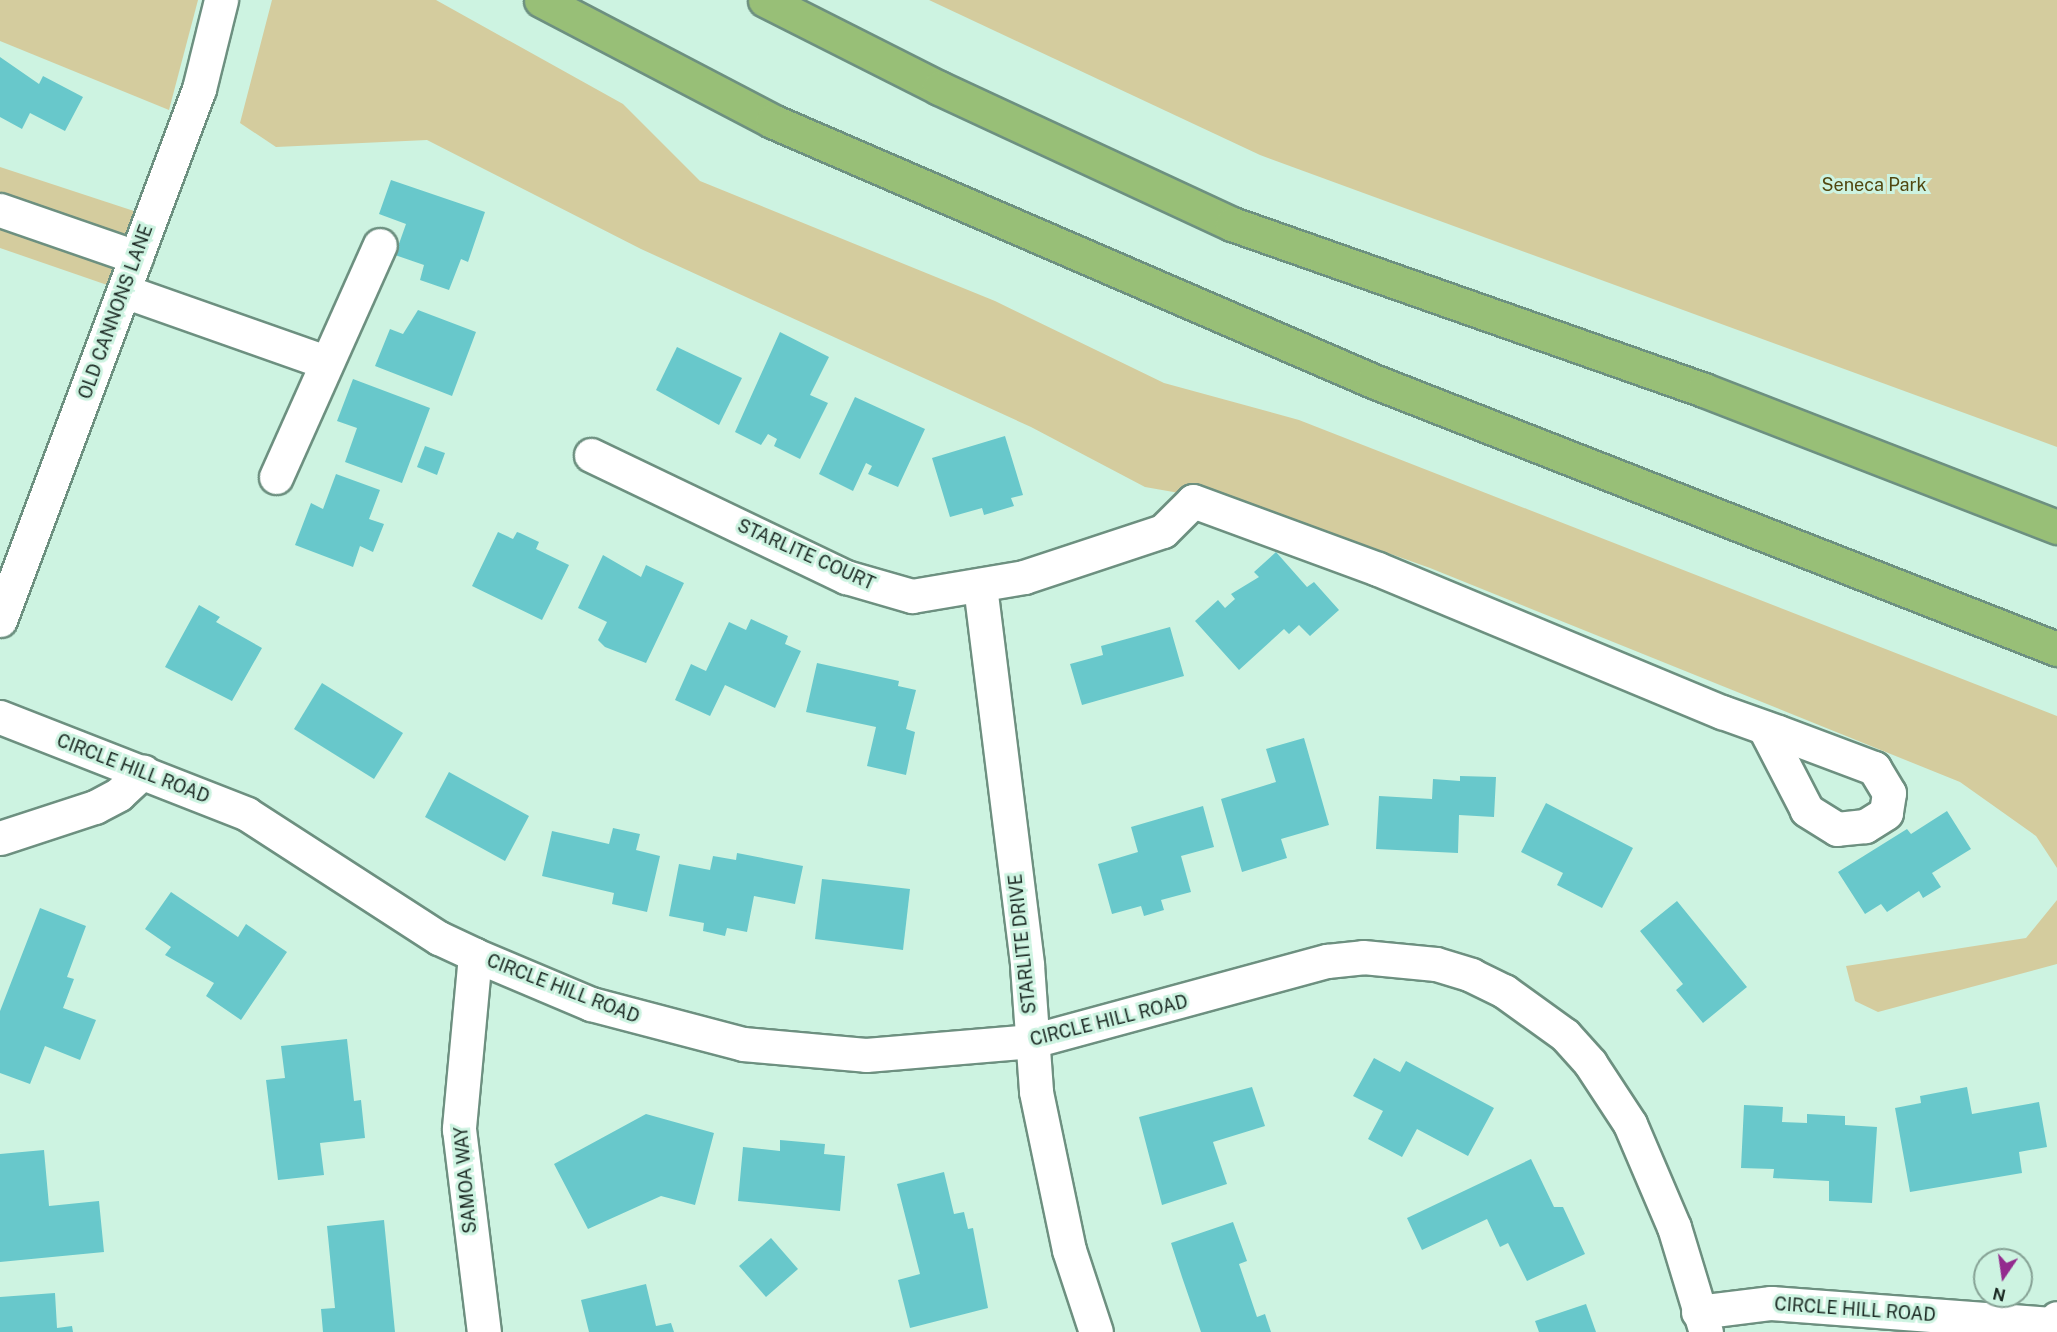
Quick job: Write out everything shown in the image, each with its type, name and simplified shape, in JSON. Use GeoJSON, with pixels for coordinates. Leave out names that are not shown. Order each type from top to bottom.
{"type":"FeatureCollection","features":[{"type":"Feature","properties":{"kind":"highway"},"geometry":{"type":"LineString","coordinates":[[541,0],[772,121],[1362,377],[2057,649]]}},
{"type":"Feature","properties":{"kind":"highway"},"geometry":{"type":"LineString","coordinates":[[765,0],[939,88],[1232,224],[1704,390],[2057,527]]}},
{"type":"Feature","properties":{"kind":"street","name":"OLD CANNONS LANE"},"geometry":{"type":"LineString","coordinates":[[0,620],[199,89],[221,0]]}},
{"type":"Feature","properties":{"kind":"street"},"geometry":{"type":"LineString","coordinates":[[0,210],[136,257]]}},
{"type":"Feature","properties":{"kind":"street"},"geometry":{"type":"LineString","coordinates":[[276,477],[380,245]]}},
{"type":"Feature","properties":{"kind":"street"},"geometry":{"type":"LineString","coordinates":[[124,291],[326,362]]}},
{"type":"Feature","properties":{"kind":"street","name":"STARLITE COURT"},"geometry":{"type":"LineString","coordinates":[[591,455],[846,577],[912,597],[1024,577],[1163,531],[1193,501],[1378,569],[1764,727]]}},
{"type":"Feature","properties":{"kind":"street","name":"STARLITE DRIVE"},"geometry":{"type":"LineString","coordinates":[[980,586],[1032,1041],[1052,1182],[1096,1332]]}},
{"type":"Feature","properties":{"kind":"street","name":"CIRCLE HILL ROAD"},"geometry":{"type":"LineString","coordinates":[[0,717],[247,814],[439,938],[475,955],[591,1004],[743,1044],[866,1055],[1032,1041],[1327,961],[1400,958],[1471,975],[1536,1011],[1590,1064],[1630,1124],[1655,1180],[1702,1322],[1771,1303],[2055,1323]]}},
{"type":"Feature","properties":{"kind":"street"},"geometry":{"type":"LineString","coordinates":[[0,838],[95,807],[119,794],[143,772]]}},
{"type":"Feature","properties":{"kind":"street","name":"SAMOA WAY"},"geometry":{"type":"LineString","coordinates":[[475,955],[459,1129],[484,1332]]}},
{"type":"Feature","properties":{"kind":"green space"},"geometry":{"type":"Polygon","coordinates":[[[0,0],[198,0],[169,110],[0,41],[0,0]]]}},
{"type":"Feature","properties":{"kind":"green space"},"geometry":{"type":"Polygon","coordinates":[[[272,0],[436,0],[623,104],[700,181],[995,301],[1164,383],[1299,420],[2057,716],[2057,868],[2036,836],[1960,782],[1430,568],[1259,507],[1145,487],[1031,427],[641,249],[427,140],[276,147],[240,123],[272,0]]]}},
{"type":"Feature","properties":{"kind":"green space","name":"Seneca Park"},"geometry":{"type":"Polygon","coordinates":[[[929,0],[2057,0],[2057,447],[1260,155],[929,0]]]}},
{"type":"Feature","properties":{"kind":"green space"},"geometry":{"type":"Polygon","coordinates":[[[0,167],[137,212],[113,287],[0,248],[0,167]]]}},
{"type":"Feature","properties":{"kind":"green space"},"geometry":{"type":"Polygon","coordinates":[[[2057,900],[2057,964],[1878,1012],[1855,1001],[1846,966],[2026,938],[2057,900]]]}},
{"type":"Feature","properties":{"kind":"building"},"geometry":{"type":"Polygon","coordinates":[[[0,57],[39,84],[43,76],[83,97],[65,131],[30,113],[22,129],[0,117],[0,57]]]}},
{"type":"Feature","properties":{"kind":"building"},"geometry":{"type":"Polygon","coordinates":[[[391,180],[485,212],[468,262],[461,259],[449,290],[420,280],[424,265],[395,255],[406,224],[379,214],[391,180]]]}},
{"type":"Feature","properties":{"kind":"building"},"geometry":{"type":"Polygon","coordinates":[[[418,310],[476,332],[452,396],[375,366],[390,329],[403,334],[418,310]]]}},
{"type":"Feature","properties":{"kind":"building"},"geometry":{"type":"Polygon","coordinates":[[[780,332],[829,357],[810,395],[828,403],[800,459],[774,446],[777,439],[768,434],[761,445],[735,432],[780,332]]]}},
{"type":"Feature","properties":{"kind":"building"},"geometry":{"type":"Polygon","coordinates":[[[677,347],[742,378],[719,425],[656,390],[677,347]]]}},
{"type":"Feature","properties":{"kind":"building"},"geometry":{"type":"Polygon","coordinates":[[[353,379],[430,408],[402,483],[345,462],[357,428],[337,421],[353,379]]]}},
{"type":"Feature","properties":{"kind":"building"},"geometry":{"type":"Polygon","coordinates":[[[855,397],[925,429],[898,487],[868,474],[872,466],[866,463],[853,491],[819,474],[855,397]]]}},
{"type":"Feature","properties":{"kind":"building"},"geometry":{"type":"Polygon","coordinates":[[[1005,436],[1023,495],[1011,498],[1014,506],[984,515],[982,508],[950,517],[932,458],[1005,436]]]}},
{"type":"Feature","properties":{"kind":"building"},"geometry":{"type":"Polygon","coordinates":[[[425,446],[445,453],[437,475],[417,467],[425,446]]]}},
{"type":"Feature","properties":{"kind":"building"},"geometry":{"type":"Polygon","coordinates":[[[336,474],[380,490],[369,519],[384,524],[373,552],[360,546],[353,567],[295,545],[311,503],[323,509],[336,474]]]}},
{"type":"Feature","properties":{"kind":"building"},"geometry":{"type":"Polygon","coordinates":[[[498,532],[513,539],[517,532],[520,533],[539,542],[536,549],[569,565],[542,620],[472,586],[498,532]]]}},
{"type":"Feature","properties":{"kind":"building"},"geometry":{"type":"Polygon","coordinates":[[[1276,552],[1307,587],[1314,582],[1339,610],[1310,636],[1299,625],[1289,634],[1284,629],[1239,670],[1195,621],[1218,600],[1225,608],[1235,599],[1231,594],[1259,577],[1254,572],[1276,552]]]}},
{"type":"Feature","properties":{"kind":"building"},"geometry":{"type":"Polygon","coordinates":[[[603,555],[641,577],[646,565],[684,583],[646,663],[605,647],[598,640],[607,622],[578,608],[603,555]]]}},
{"type":"Feature","properties":{"kind":"building"},"geometry":{"type":"Polygon","coordinates":[[[199,605],[220,617],[216,622],[262,648],[232,701],[165,667],[199,605]]]}},
{"type":"Feature","properties":{"kind":"building"},"geometry":{"type":"Polygon","coordinates":[[[751,619],[788,636],[785,644],[801,651],[775,708],[725,685],[710,716],[675,700],[691,664],[706,671],[729,622],[746,630],[751,619]]]}},
{"type":"Feature","properties":{"kind":"building"},"geometry":{"type":"Polygon","coordinates":[[[1170,627],[1184,676],[1082,705],[1070,664],[1103,655],[1101,646],[1170,627]]]}},
{"type":"Feature","properties":{"kind":"building"},"geometry":{"type":"Polygon","coordinates":[[[817,663],[899,681],[898,686],[916,690],[906,729],[915,732],[906,775],[867,766],[876,727],[806,712],[817,663]]]}},
{"type":"Feature","properties":{"kind":"building"},"geometry":{"type":"Polygon","coordinates":[[[322,683],[403,733],[374,779],[294,729],[322,683]]]}},
{"type":"Feature","properties":{"kind":"building"},"geometry":{"type":"Polygon","coordinates":[[[1304,738],[1329,825],[1281,839],[1287,858],[1242,872],[1221,799],[1276,782],[1266,749],[1304,738]]]}},
{"type":"Feature","properties":{"kind":"building"},"geometry":{"type":"Polygon","coordinates":[[[449,772],[529,816],[505,861],[425,817],[449,772]]]}},
{"type":"Feature","properties":{"kind":"building"},"geometry":{"type":"Polygon","coordinates":[[[1460,776],[1496,777],[1494,817],[1459,815],[1458,853],[1376,849],[1379,796],[1432,799],[1433,779],[1460,781],[1460,776]]]}},
{"type":"Feature","properties":{"kind":"building"},"geometry":{"type":"Polygon","coordinates":[[[1546,803],[1633,848],[1602,908],[1557,885],[1563,873],[1521,852],[1546,803]]]}},
{"type":"Feature","properties":{"kind":"building"},"geometry":{"type":"Polygon","coordinates":[[[1203,806],[1214,847],[1181,856],[1191,892],[1161,900],[1164,910],[1144,916],[1141,906],[1112,914],[1098,864],[1138,852],[1131,827],[1203,806]]]}},
{"type":"Feature","properties":{"kind":"building"},"geometry":{"type":"Polygon","coordinates":[[[1947,811],[1971,849],[1932,873],[1941,887],[1923,898],[1919,891],[1887,912],[1881,904],[1865,914],[1838,872],[1907,829],[1911,834],[1947,811]]]}},
{"type":"Feature","properties":{"kind":"building"},"geometry":{"type":"Polygon","coordinates":[[[613,828],[640,834],[636,850],[660,856],[647,912],[612,904],[614,893],[542,876],[552,831],[609,844],[613,828]]]}},
{"type":"Feature","properties":{"kind":"building"},"geometry":{"type":"Polygon","coordinates":[[[737,853],[803,866],[795,904],[754,896],[747,932],[727,928],[725,936],[703,931],[704,923],[669,916],[679,864],[710,870],[713,856],[736,860],[737,853]]]}},
{"type":"Feature","properties":{"kind":"building"},"geometry":{"type":"Polygon","coordinates":[[[822,879],[910,889],[903,950],[815,939],[822,879]]]}},
{"type":"Feature","properties":{"kind":"building"},"geometry":{"type":"Polygon","coordinates":[[[171,892],[238,937],[246,924],[287,952],[241,1020],[206,996],[214,983],[165,955],[171,947],[145,929],[171,892]]]}},
{"type":"Feature","properties":{"kind":"building"},"geometry":{"type":"Polygon","coordinates":[[[1677,901],[1747,987],[1703,1023],[1676,990],[1683,984],[1640,931],[1677,901]]]}},
{"type":"Feature","properties":{"kind":"building"},"geometry":{"type":"Polygon","coordinates":[[[40,908],[86,926],[67,977],[74,979],[63,1008],[96,1020],[80,1060],[45,1046],[30,1084],[0,1073],[0,1011],[40,908]]]}},
{"type":"Feature","properties":{"kind":"building"},"geometry":{"type":"Polygon","coordinates":[[[347,1039],[354,1101],[361,1100],[365,1138],[320,1143],[324,1175],[278,1180],[266,1080],[285,1078],[281,1046],[347,1039]]]}},
{"type":"Feature","properties":{"kind":"building"},"geometry":{"type":"Polygon","coordinates":[[[1374,1058],[1400,1072],[1406,1061],[1494,1108],[1468,1156],[1417,1129],[1402,1157],[1368,1139],[1383,1111],[1353,1096],[1374,1058]]]}},
{"type":"Feature","properties":{"kind":"building"},"geometry":{"type":"Polygon","coordinates":[[[1252,1087],[1265,1126],[1213,1142],[1227,1184],[1162,1205],[1139,1117],[1252,1087]]]}},
{"type":"Feature","properties":{"kind":"building"},"geometry":{"type":"Polygon","coordinates":[[[1967,1087],[1972,1114],[2039,1102],[2047,1147],[2019,1152],[2022,1173],[1910,1192],[1895,1108],[1921,1103],[1920,1096],[1967,1087]]]}},
{"type":"Feature","properties":{"kind":"building"},"geometry":{"type":"Polygon","coordinates":[[[1744,1105],[1783,1107],[1782,1122],[1807,1123],[1807,1114],[1845,1116],[1845,1125],[1877,1127],[1872,1203],[1829,1201],[1829,1181],[1773,1178],[1774,1169],[1741,1168],[1744,1105]]]}},
{"type":"Feature","properties":{"kind":"building"},"geometry":{"type":"Polygon","coordinates":[[[646,1114],[714,1133],[695,1205],[661,1196],[588,1229],[554,1164],[646,1114]]]}},
{"type":"Feature","properties":{"kind":"building"},"geometry":{"type":"Polygon","coordinates":[[[780,1140],[825,1144],[824,1154],[845,1156],[840,1211],[738,1201],[743,1147],[780,1151],[780,1140]]]}},
{"type":"Feature","properties":{"kind":"building"},"geometry":{"type":"Polygon","coordinates":[[[44,1150],[49,1206],[99,1201],[104,1252],[0,1262],[0,1154],[44,1150]]]}},
{"type":"Feature","properties":{"kind":"building"},"geometry":{"type":"Polygon","coordinates":[[[1531,1159],[1554,1207],[1563,1207],[1585,1254],[1527,1281],[1508,1243],[1500,1247],[1487,1219],[1422,1250],[1407,1218],[1531,1159]]]}},
{"type":"Feature","properties":{"kind":"building"},"geometry":{"type":"Polygon","coordinates":[[[944,1172],[954,1214],[964,1212],[968,1229],[973,1228],[988,1308],[910,1328],[898,1280],[920,1274],[897,1184],[944,1172]]]}},
{"type":"Feature","properties":{"kind":"building"},"geometry":{"type":"Polygon","coordinates":[[[384,1220],[395,1332],[323,1332],[321,1309],[335,1308],[327,1226],[384,1220]]]}},
{"type":"Feature","properties":{"kind":"building"},"geometry":{"type":"Polygon","coordinates":[[[1233,1222],[1247,1261],[1239,1264],[1257,1317],[1265,1314],[1271,1332],[1201,1332],[1171,1243],[1233,1222]]]}},
{"type":"Feature","properties":{"kind":"building"},"geometry":{"type":"Polygon","coordinates":[[[771,1238],[798,1269],[766,1297],[739,1266],[771,1238]]]}},
{"type":"Feature","properties":{"kind":"building"},"geometry":{"type":"Polygon","coordinates":[[[646,1284],[656,1326],[671,1323],[674,1332],[589,1332],[581,1300],[646,1284]]]}},
{"type":"Feature","properties":{"kind":"building"},"geometry":{"type":"Polygon","coordinates":[[[55,1293],[57,1328],[72,1326],[73,1332],[0,1332],[0,1297],[55,1293]]]}},
{"type":"Feature","properties":{"kind":"building"},"geometry":{"type":"Polygon","coordinates":[[[1586,1304],[1596,1332],[1539,1332],[1535,1321],[1586,1304]]]}}]}
